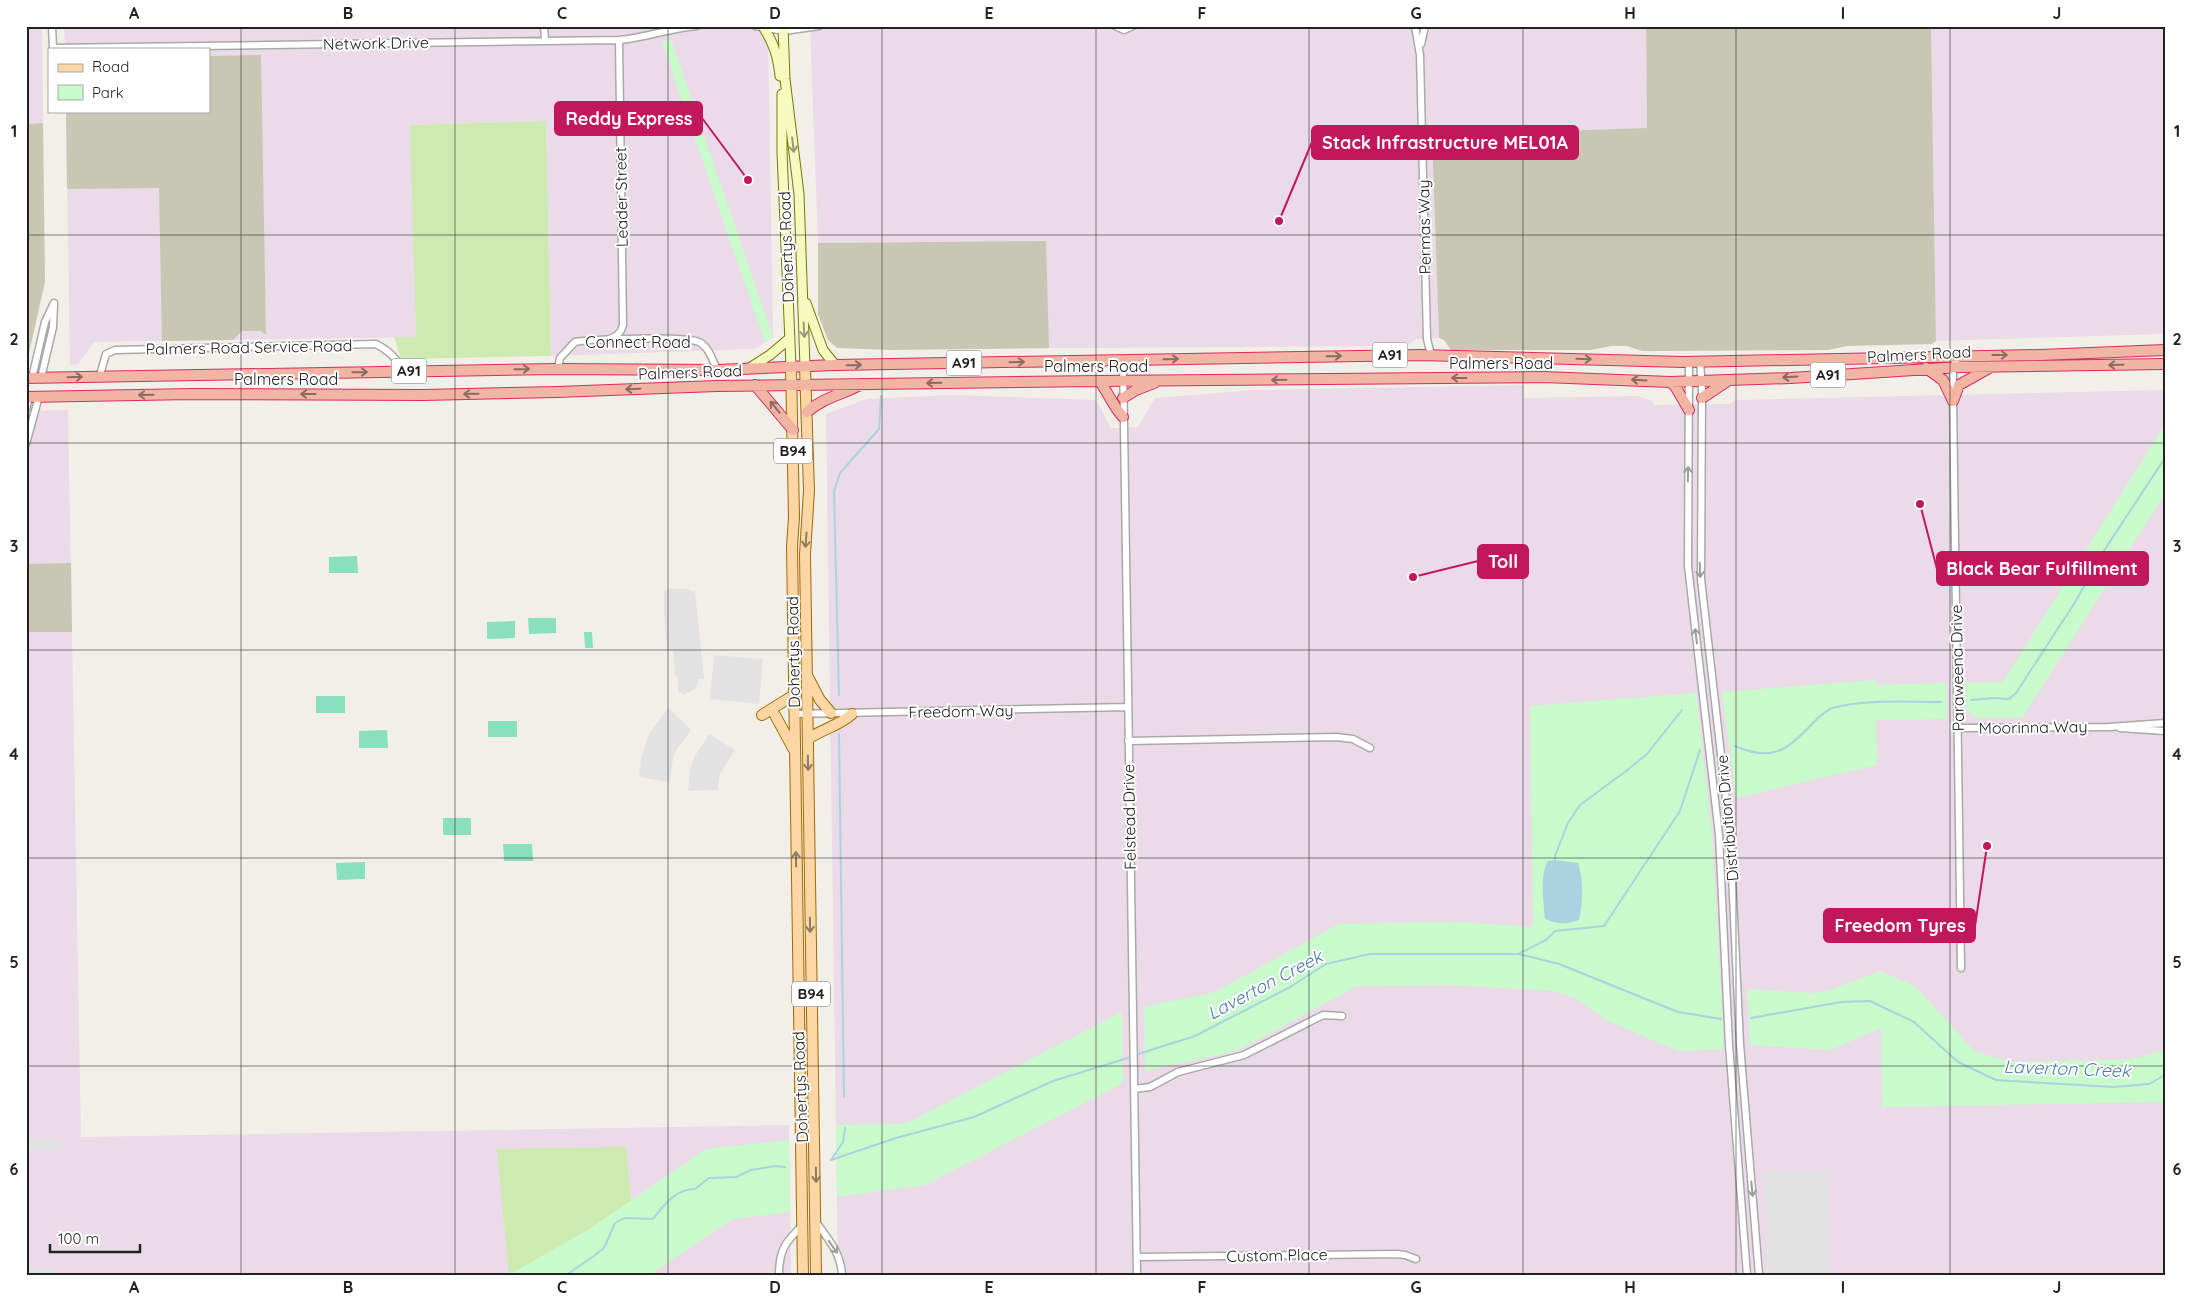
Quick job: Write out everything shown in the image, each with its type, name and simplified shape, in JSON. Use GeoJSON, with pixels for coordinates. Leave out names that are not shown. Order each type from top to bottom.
{"type":"FeatureCollection","features":[{"type":"Feature","properties":{"kind":"highway","name":"Palmers Road"},"geometry":{"type":"LineString","coordinates":[[33,378],[558,369],[717,370],[1419,354],[1694,361],[2040,355],[2165,350]]}},
{"type":"Feature","properties":{"kind":"highway","name":"Palmers Road"},"geometry":{"type":"LineString","coordinates":[[32,397],[193,394],[433,394],[792,384],[1100,380],[1543,378],[1670,382],[1953,367],[2165,364]]}},
{"type":"Feature","properties":{"kind":"highway"},"geometry":{"type":"LineString","coordinates":[[1953,401],[1959,385],[1992,366]]}},
{"type":"Feature","properties":{"kind":"highway"},"geometry":{"type":"LineString","coordinates":[[1926,368],[1943,380],[1953,401]]}},
{"type":"Feature","properties":{"kind":"highway"},"geometry":{"type":"LineString","coordinates":[[32,397],[33,378]]}},
{"type":"Feature","properties":{"kind":"highway"},"geometry":{"type":"LineString","coordinates":[[1100,380],[1123,417]]}},
{"type":"Feature","properties":{"kind":"highway"},"geometry":{"type":"LineString","coordinates":[[1123,398],[1136,390],[1160,380]]}},
{"type":"Feature","properties":{"kind":"highway"},"geometry":{"type":"LineString","coordinates":[[1702,398],[1729,380]]}},
{"type":"Feature","properties":{"kind":"highway"},"geometry":{"type":"LineString","coordinates":[[1670,382],[1680,393],[1689,410]]}},
{"type":"Feature","properties":{"kind":"highway"},"geometry":{"type":"LineString","coordinates":[[807,412],[822,402],[863,384]]}},
{"type":"Feature","properties":{"kind":"highway"},"geometry":{"type":"LineString","coordinates":[[755,385],[793,430]]}},
{"type":"Feature","properties":{"kind":"main road"},"geometry":{"type":"LineString","coordinates":[[759,27],[772,40],[778,56],[782,99]]}},
{"type":"Feature","properties":{"kind":"main road","name":"Dohertys Road"},"geometry":{"type":"LineString","coordinates":[[784,28],[785,79],[799,194],[807,412],[809,492],[805,554],[816,1275]]}},
{"type":"Feature","properties":{"kind":"main road","name":"Dohertys Road"},"geometry":{"type":"LineString","coordinates":[[785,79],[782,99],[782,152],[793,430],[794,751],[803,1275]]}},
{"type":"Feature","properties":{"kind":"main road"},"geometry":{"type":"LineString","coordinates":[[802,294],[823,350],[835,366]]}},
{"type":"Feature","properties":{"kind":"main road"},"geometry":{"type":"LineString","coordinates":[[748,369],[770,355],[790,338]]}},
{"type":"Feature","properties":{"kind":"main road"},"geometry":{"type":"LineString","coordinates":[[807,674],[820,700],[831,713]]}},
{"type":"Feature","properties":{"kind":"main road"},"geometry":{"type":"LineString","coordinates":[[762,715],[794,696]]}},
{"type":"Feature","properties":{"kind":"main road"},"geometry":{"type":"LineString","coordinates":[[808,739],[822,730],[843,722],[852,714]]}},
{"type":"Feature","properties":{"kind":"main road"},"geometry":{"type":"LineString","coordinates":[[774,715],[794,751]]}},
{"type":"Feature","properties":{"kind":"street"},"geometry":{"type":"LineString","coordinates":[[52,26],[53,48]]}},
{"type":"Feature","properties":{"kind":"street"},"geometry":{"type":"LineString","coordinates":[[544,26],[545,40]]}},
{"type":"Feature","properties":{"kind":"street","name":"Network Drive"},"geometry":{"type":"LineString","coordinates":[[53,48],[619,40],[697,26]]}},
{"type":"Feature","properties":{"kind":"street"},"geometry":{"type":"LineString","coordinates":[[759,27],[819,26]]}},
{"type":"Feature","properties":{"kind":"street"},"geometry":{"type":"LineString","coordinates":[[1115,26],[1124,30],[1133,26]]}},
{"type":"Feature","properties":{"kind":"street","name":"Permas Way"},"geometry":{"type":"LineString","coordinates":[[1414,26],[1420,55],[1426,339],[1432,355]]}},
{"type":"Feature","properties":{"kind":"street","name":"Permas Way"},"geometry":{"type":"LineString","coordinates":[[1420,55],[1425,26]]}},
{"type":"Feature","properties":{"kind":"street","name":"Leader Street"},"geometry":{"type":"LineString","coordinates":[[619,40],[623,325]]}},
{"type":"Feature","properties":{"kind":"street"},"geometry":{"type":"LineString","coordinates":[[54,303],[53,327],[33,378],[45,322],[54,303]]}},
{"type":"Feature","properties":{"kind":"street"},"geometry":{"type":"LineString","coordinates":[[609,339],[616,337],[623,325]]}},
{"type":"Feature","properties":{"kind":"street"},"geometry":{"type":"LineString","coordinates":[[623,325],[628,333],[637,339]]}},
{"type":"Feature","properties":{"kind":"street","name":"Connect Road"},"geometry":{"type":"LineString","coordinates":[[558,369],[560,358],[575,342],[609,339],[691,339],[700,342],[706,347],[717,370]]}},
{"type":"Feature","properties":{"kind":"street","name":"Permas Way"},"geometry":{"type":"LineString","coordinates":[[1419,354],[1426,339]]}},
{"type":"Feature","properties":{"kind":"street","name":"Palmers Road Service Road"},"geometry":{"type":"LineString","coordinates":[[100,376],[106,354],[115,350],[376,344],[398,360],[402,371]]}},
{"type":"Feature","properties":{"kind":"street","name":"Paraweena Drive"},"geometry":{"type":"LineString","coordinates":[[1959,355],[1953,367],[1953,401],[1961,968]]}},
{"type":"Feature","properties":{"kind":"street"},"geometry":{"type":"LineString","coordinates":[[1945,356],[1953,367]]}},
{"type":"Feature","properties":{"kind":"street","name":"Felstead Drive"},"geometry":{"type":"LineString","coordinates":[[1123,360],[1137,1275]]}},
{"type":"Feature","properties":{"kind":"street","name":"Distribution Drive"},"geometry":{"type":"LineString","coordinates":[[1694,361],[1701,381],[1702,398],[1700,579],[1714,682],[1728,814],[1742,1072],[1759,1275]]}},
{"type":"Feature","properties":{"kind":"street","name":"Distribution Drive"},"geometry":{"type":"LineString","coordinates":[[1694,361],[1690,381],[1689,410],[1688,551],[1722,877],[1731,1074],[1747,1275]]}},
{"type":"Feature","properties":{"kind":"street"},"geometry":{"type":"LineString","coordinates":[[26,409],[32,397]]}},
{"type":"Feature","properties":{"kind":"street"},"geometry":{"type":"LineString","coordinates":[[26,444],[32,397]]}},
{"type":"Feature","properties":{"kind":"street"},"geometry":{"type":"LineString","coordinates":[[1688,497],[1700,497]]}},
{"type":"Feature","properties":{"kind":"street"},"geometry":{"type":"LineString","coordinates":[[1687,520],[1700,520]]}},
{"type":"Feature","properties":{"kind":"street"},"geometry":{"type":"LineString","coordinates":[[1688,551],[1700,551]]}},
{"type":"Feature","properties":{"kind":"street"},"geometry":{"type":"LineString","coordinates":[[1702,684],[1714,682]]}},
{"type":"Feature","properties":{"kind":"street","name":"Freedom Way"},"geometry":{"type":"LineString","coordinates":[[794,714],[1128,707]]}},
{"type":"Feature","properties":{"kind":"street","name":"Moorinna Way"},"geometry":{"type":"LineString","coordinates":[[1958,728],[2109,727],[2165,724]]}},
{"type":"Feature","properties":{"kind":"street","name":"Moorinna Way"},"geometry":{"type":"LineString","coordinates":[[2109,727],[2165,732]]}},
{"type":"Feature","properties":{"kind":"street"},"geometry":{"type":"LineString","coordinates":[[1128,741],[1336,737],[1353,739],[1370,748]]}},
{"type":"Feature","properties":{"kind":"street"},"geometry":{"type":"LineString","coordinates":[[1717,816],[1728,814]]}},
{"type":"Feature","properties":{"kind":"street"},"geometry":{"type":"LineString","coordinates":[[1722,877],[1732,876]]}},
{"type":"Feature","properties":{"kind":"street"},"geometry":{"type":"LineString","coordinates":[[1134,1089],[1150,1087],[1178,1072],[1244,1055],[1323,1015],[1342,1016]]}},
{"type":"Feature","properties":{"kind":"street"},"geometry":{"type":"LineString","coordinates":[[1731,1074],[1742,1072]]}},
{"type":"Feature","properties":{"kind":"street"},"geometry":{"type":"LineString","coordinates":[[1736,1142],[1748,1141]]}},
{"type":"Feature","properties":{"kind":"street"},"geometry":{"type":"LineString","coordinates":[[816,1222],[838,1253],[842,1275]]}},
{"type":"Feature","properties":{"kind":"street"},"geometry":{"type":"LineString","coordinates":[[779,1275],[778,1260],[783,1247],[803,1225]]}},
{"type":"Feature","properties":{"kind":"street","name":"Custom Place"},"geometry":{"type":"LineString","coordinates":[[1137,1257],[1405,1254],[1416,1259]]}},
{"type":"Feature","properties":{"kind":"shaded area"},"geometry":{"type":"Polygon","coordinates":[[[26,26],[42,26],[43,123],[26,124],[26,26]]]}},
{"type":"Feature","properties":{"kind":"shaded area"},"geometry":{"type":"Polygon","coordinates":[[[64,26],[768,26],[773,338],[754,349],[551,356],[546,121],[411,125],[416,337],[94,342],[78,364],[70,365],[66,112],[210,112],[210,48],[65,48],[64,26]]]}},
{"type":"Feature","properties":{"kind":"shaded area"},"geometry":{"type":"Polygon","coordinates":[[[810,26],[1646,26],[1647,128],[1432,135],[1439,338],[1417,339],[1406,346],[933,349],[930,242],[818,243],[810,26]]]}},
{"type":"Feature","properties":{"kind":"shaded area"},"geometry":{"type":"Polygon","coordinates":[[[1646,26],[1931,26],[1936,341],[1932,344],[1847,346],[1828,350],[1642,351],[1627,346],[1611,346],[1591,350],[1451,350],[1444,340],[1439,338],[1432,135],[1647,128],[1646,26]]]}},
{"type":"Feature","properties":{"kind":"shaded area"},"geometry":{"type":"Polygon","coordinates":[[[1931,26],[2165,26],[2165,334],[1936,341],[1931,26]]]}},
{"type":"Feature","properties":{"kind":"shaded area"},"geometry":{"type":"Polygon","coordinates":[[[261,55],[266,335],[261,331],[242,331],[233,340],[162,341],[159,188],[67,189],[66,112],[210,112],[210,56],[261,55]]]}},
{"type":"Feature","properties":{"kind":"shaded area"},"geometry":{"type":"Polygon","coordinates":[[[43,123],[45,282],[29,353],[26,356],[26,124],[43,123]]]}},
{"type":"Feature","properties":{"kind":"shaded area"},"geometry":{"type":"Polygon","coordinates":[[[1046,241],[1049,348],[891,350],[837,348],[828,340],[818,314],[818,243],[1046,241]]]}},
{"type":"Feature","properties":{"kind":"shaded area"},"geometry":{"type":"Polygon","coordinates":[[[1524,385],[1524,398],[1637,396],[1653,401],[1654,405],[1729,404],[1736,400],[2165,390],[2165,1275],[838,1275],[826,414],[867,399],[951,395],[1096,400],[1111,428],[1138,427],[1155,398],[1254,390],[1524,385]]]}},
{"type":"Feature","properties":{"kind":"shaded area"},"geometry":{"type":"Polygon","coordinates":[[[68,410],[81,1137],[789,1125],[791,1275],[26,1275],[26,411],[68,410]]]}},
{"type":"Feature","properties":{"kind":"shaded area"},"geometry":{"type":"Polygon","coordinates":[[[71,563],[72,632],[26,632],[26,564],[71,563]]]}},
{"type":"Feature","properties":{"kind":"shaded area"},"geometry":{"type":"Polygon","coordinates":[[[668,589],[690,589],[690,591],[695,591],[704,679],[699,679],[696,688],[684,695],[678,691],[673,650],[667,650],[664,591],[668,589]]]}},
{"type":"Feature","properties":{"kind":"shaded area"},"geometry":{"type":"Polygon","coordinates":[[[714,655],[763,659],[759,704],[710,699],[714,655]]]}},
{"type":"Feature","properties":{"kind":"shaded area"},"geometry":{"type":"Polygon","coordinates":[[[668,708],[691,730],[677,749],[673,758],[670,782],[639,777],[641,759],[649,734],[668,708]]]}},
{"type":"Feature","properties":{"kind":"shaded area"},"geometry":{"type":"Polygon","coordinates":[[[709,734],[735,750],[720,774],[718,790],[688,791],[690,769],[695,756],[709,734]]]}},
{"type":"Feature","properties":{"kind":"shaded area"},"geometry":{"type":"Polygon","coordinates":[[[26,1139],[59,1139],[59,1150],[26,1151],[26,1139]]]}},
{"type":"Feature","properties":{"kind":"shaded area"},"geometry":{"type":"Polygon","coordinates":[[[1828,1170],[1830,1275],[1768,1275],[1765,1171],[1828,1170]]]}},
{"type":"Feature","properties":{"kind":"shaded area"},"geometry":{"type":"Polygon","coordinates":[[[51,1268],[51,1275],[26,1275],[26,1269],[51,1268]]]}},
{"type":"Feature","properties":{"kind":"green space"},"geometry":{"type":"Polygon","coordinates":[[[671,39],[773,337],[765,343],[662,42],[671,39]]]}},
{"type":"Feature","properties":{"kind":"green space"},"geometry":{"type":"Polygon","coordinates":[[[546,121],[551,356],[401,359],[394,337],[416,337],[410,125],[546,121]]]}},
{"type":"Feature","properties":{"kind":"green space"},"geometry":{"type":"Polygon","coordinates":[[[2165,424],[2165,494],[2022,718],[1976,718],[1966,708],[1965,683],[2003,682],[2165,424]]]}},
{"type":"Feature","properties":{"kind":"green space"},"geometry":{"type":"Polygon","coordinates":[[[357,556],[358,573],[329,573],[329,557],[357,556]]]}},
{"type":"Feature","properties":{"kind":"green space"},"geometry":{"type":"Polygon","coordinates":[[[528,618],[556,618],[556,633],[529,634],[528,618]]]}},
{"type":"Feature","properties":{"kind":"green space"},"geometry":{"type":"Polygon","coordinates":[[[515,621],[515,638],[487,639],[487,622],[515,621]]]}},
{"type":"Feature","properties":{"kind":"green space"},"geometry":{"type":"Polygon","coordinates":[[[584,632],[592,632],[593,648],[585,648],[584,632]]]}},
{"type":"Feature","properties":{"kind":"green space"},"geometry":{"type":"Polygon","coordinates":[[[1875,680],[1876,685],[1947,683],[1947,719],[1876,720],[1877,765],[1736,798],[1722,692],[1875,680]]]}},
{"type":"Feature","properties":{"kind":"green space"},"geometry":{"type":"Polygon","coordinates":[[[1696,693],[1712,834],[1724,1049],[1678,1051],[1606,1020],[1575,998],[1554,991],[1450,985],[1357,986],[1237,1051],[1145,1071],[1144,1007],[1215,992],[1339,924],[1457,922],[1533,927],[1530,706],[1696,693]]]}},
{"type":"Feature","properties":{"kind":"green space"},"geometry":{"type":"Polygon","coordinates":[[[316,696],[345,696],[345,713],[316,713],[316,696]]]}},
{"type":"Feature","properties":{"kind":"green space"},"geometry":{"type":"Polygon","coordinates":[[[488,721],[517,721],[517,737],[488,737],[488,721]]]}},
{"type":"Feature","properties":{"kind":"green space"},"geometry":{"type":"Polygon","coordinates":[[[387,730],[388,748],[359,748],[359,731],[387,730]]]}},
{"type":"Feature","properties":{"kind":"green space"},"geometry":{"type":"Polygon","coordinates":[[[443,818],[471,818],[471,835],[443,835],[443,818]]]}},
{"type":"Feature","properties":{"kind":"green space"},"geometry":{"type":"Polygon","coordinates":[[[503,844],[532,844],[533,861],[504,861],[503,844]]]}},
{"type":"Feature","properties":{"kind":"green space"},"geometry":{"type":"Polygon","coordinates":[[[365,862],[365,879],[337,880],[336,863],[365,862]]]}},
{"type":"Feature","properties":{"kind":"green space"},"geometry":{"type":"Polygon","coordinates":[[[1880,971],[1915,986],[1974,1051],[2010,1062],[2117,1060],[2137,1058],[2165,1050],[2165,1102],[1882,1107],[1881,1028],[1830,1050],[1750,1045],[1747,989],[1812,993],[1830,990],[1880,971]]]}},
{"type":"Feature","properties":{"kind":"green space"},"geometry":{"type":"Polygon","coordinates":[[[1122,1012],[1123,1083],[925,1185],[837,1197],[836,1125],[905,1124],[1122,1012]]]}},
{"type":"Feature","properties":{"kind":"green space"},"geometry":{"type":"Polygon","coordinates":[[[789,1140],[790,1212],[732,1219],[650,1275],[509,1275],[591,1228],[706,1149],[789,1140]]]}},
{"type":"Feature","properties":{"kind":"green space"},"geometry":{"type":"Polygon","coordinates":[[[626,1147],[631,1201],[591,1228],[509,1275],[497,1149],[626,1147]]]}},
{"type":"Feature","properties":{"kind":"water"},"geometry":{"type":"Polygon","coordinates":[[[1548,861],[1578,863],[1581,877],[1581,906],[1579,920],[1570,923],[1554,922],[1545,919],[1543,889],[1545,867],[1548,861]]]}},
{"type":"Feature","properties":{"kind":"waterway"},"geometry":{"type":"LineString","coordinates":[[839,695],[834,491],[840,473],[879,429],[881,396]]}},
{"type":"Feature","properties":{"kind":"waterway"},"geometry":{"type":"LineString","coordinates":[[1971,700],[2009,699],[2016,693],[2074,604],[2105,549],[2165,458]]}},
{"type":"Feature","properties":{"kind":"waterway"},"geometry":{"type":"LineString","coordinates":[[1735,746],[1759,753],[1778,751],[1794,741],[1824,712],[1846,705],[1887,702],[1941,702]]}},
{"type":"Feature","properties":{"kind":"waterway"},"geometry":{"type":"LineString","coordinates":[[1555,861],[1555,856],[1568,823],[1580,805],[1647,754],[1682,710]]}},
{"type":"Feature","properties":{"kind":"waterway"},"geometry":{"type":"LineString","coordinates":[[839,734],[844,1097]]}},
{"type":"Feature","properties":{"kind":"waterway"},"geometry":{"type":"LineString","coordinates":[[1520,953],[1546,940],[1555,931],[1604,926],[1680,811],[1700,750]]}},
{"type":"Feature","properties":{"kind":"waterway","name":"Laverton Creek"},"geometry":{"type":"LineString","coordinates":[[1135,1055],[1195,1036],[1290,987],[1326,964],[1370,954],[1519,954],[1559,964],[1678,1012],[1721,1019]]}},
{"type":"Feature","properties":{"kind":"waterway","name":"Laverton Creek"},"geometry":{"type":"LineString","coordinates":[[1751,1018],[1841,1002],[1870,1001],[1914,1022],[1958,1062],[1996,1080],[2114,1087],[2149,1084],[2165,1075]]}},
{"type":"Feature","properties":{"kind":"waterway","name":"Laverton Creek"},"geometry":{"type":"LineString","coordinates":[[831,1160],[896,1138],[974,1117],[1053,1081],[1131,1057]]}},
{"type":"Feature","properties":{"kind":"waterway"},"geometry":{"type":"LineString","coordinates":[[831,1160],[843,1142],[845,1128]]}},
{"type":"Feature","properties":{"kind":"waterway","name":"Laverton Creek"},"geometry":{"type":"LineString","coordinates":[[566,1275],[604,1248],[615,1223],[624,1218],[653,1219],[666,1203],[676,1195],[695,1189],[709,1178],[736,1177],[751,1170],[776,1166],[785,1167]]}},
{"type":"Feature","properties":{"kind":"place","name":"Reddy Express"},"geometry":{"type":"Point","coordinates":[748,180]}},
{"type":"Feature","properties":{"kind":"place","name":"Stack Infrastructure MEL01A"},"geometry":{"type":"Point","coordinates":[1279,221]}},
{"type":"Feature","properties":{"kind":"place","name":"Black Bear Fulfillment"},"geometry":{"type":"Point","coordinates":[1920,504]}},
{"type":"Feature","properties":{"kind":"place","name":"Toll"},"geometry":{"type":"Point","coordinates":[1413,577]}},
{"type":"Feature","properties":{"kind":"place","name":"Freedom Tyres"},"geometry":{"type":"Point","coordinates":[1987,846]}}]}
